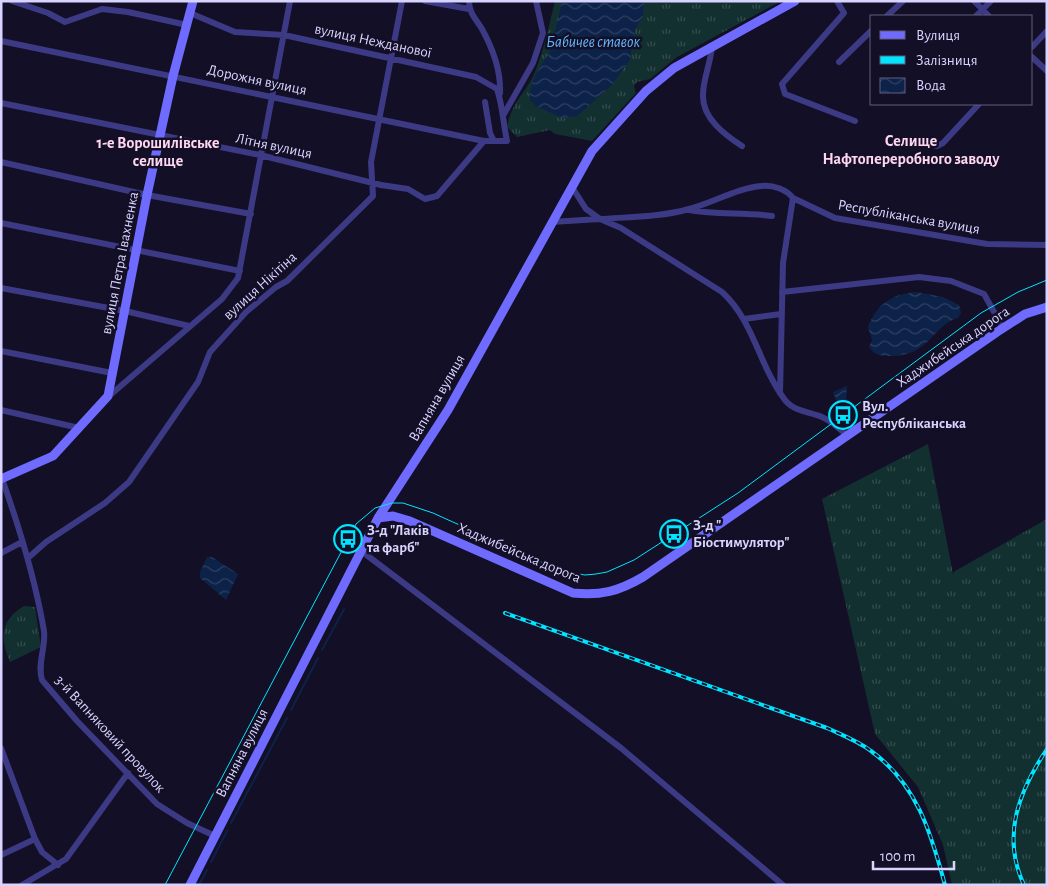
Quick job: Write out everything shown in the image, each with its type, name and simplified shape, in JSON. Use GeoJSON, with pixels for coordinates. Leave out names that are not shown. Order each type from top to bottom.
{"type":"FeatureCollection","features":[{"type":"Feature","properties":{"kind":"street"},"geometry":{"type":"LineString","coordinates":[[12,1],[48,13],[65,22],[102,9],[128,12],[187,25]]}},
{"type":"Feature","properties":{"kind":"street","name":"вулиця Петра Івахненка"},"geometry":{"type":"LineString","coordinates":[[108,396],[147,195],[193,1]]}},
{"type":"Feature","properties":{"kind":"street"},"geometry":{"type":"LineString","coordinates":[[28,558],[2,478],[47,460],[108,396],[228,292],[240,271],[290,1]]}},
{"type":"Feature","properties":{"kind":"street","name":"вулиця Нікітіна"},"geometry":{"type":"LineString","coordinates":[[28,558],[46,542],[105,503],[129,482],[198,382],[210,352],[246,312],[276,286],[287,281],[371,200],[374,194],[371,162],[402,1]]}},
{"type":"Feature","properties":{"kind":"street"},"geometry":{"type":"LineString","coordinates":[[425,1],[469,10]]}},
{"type":"Feature","properties":{"kind":"street"},"geometry":{"type":"LineString","coordinates":[[469,1],[469,10],[482,29],[494,54],[500,75],[500,97],[504,114]]}},
{"type":"Feature","properties":{"kind":"street"},"geometry":{"type":"LineString","coordinates":[[504,114],[533,63],[543,33],[536,1]]}},
{"type":"Feature","properties":{"kind":"street","name":"Вапняна вулиця"},"geometry":{"type":"LineString","coordinates":[[190,885],[360,550],[378,518],[448,410],[592,151],[646,91],[674,68],[795,1]]}},
{"type":"Feature","properties":{"kind":"street"},"geometry":{"type":"LineString","coordinates":[[837,1],[844,13],[782,84],[785,94],[854,121]]}},
{"type":"Feature","properties":{"kind":"street"},"geometry":{"type":"LineString","coordinates":[[888,15],[903,1]]}},
{"type":"Feature","properties":{"kind":"street"},"geometry":{"type":"LineString","coordinates":[[974,1],[988,15]]}},
{"type":"Feature","properties":{"kind":"street"},"geometry":{"type":"LineString","coordinates":[[977,15],[991,1]]}},
{"type":"Feature","properties":{"kind":"street","name":"вулиця Нежданової"},"geometry":{"type":"LineString","coordinates":[[190,13],[235,32],[284,35],[392,57],[476,77],[497,89],[500,97]]}},
{"type":"Feature","properties":{"kind":"street"},"geometry":{"type":"LineString","coordinates":[[839,62],[870,32]]}},
{"type":"Feature","properties":{"kind":"street"},"geometry":{"type":"LineString","coordinates":[[1033,46],[1047,32]]}},
{"type":"Feature","properties":{"kind":"street","name":"Дорожня вулиця"},"geometry":{"type":"LineString","coordinates":[[1,41],[484,141],[507,141],[504,114]]}},
{"type":"Feature","properties":{"kind":"street"},"geometry":{"type":"LineString","coordinates":[[712,46],[702,97],[709,116],[725,136],[742,146]]}},
{"type":"Feature","properties":{"kind":"street"},"geometry":{"type":"LineString","coordinates":[[1033,58],[1047,71]]}},
{"type":"Feature","properties":{"kind":"street"},"geometry":{"type":"LineString","coordinates":[[486,102],[490,133],[494,141]]}},
{"type":"Feature","properties":{"kind":"street","name":"Літня вулиця"},"geometry":{"type":"LineString","coordinates":[[1,103],[260,156],[408,189],[425,199],[433,198],[484,141]]}},
{"type":"Feature","properties":{"kind":"street"},"geometry":{"type":"LineString","coordinates":[[910,140],[937,146],[943,143],[978,105]]}},
{"type":"Feature","properties":{"kind":"street"},"geometry":{"type":"LineString","coordinates":[[1,162],[147,195],[251,214]]}},
{"type":"Feature","properties":{"kind":"street","name":"Республіканська вулиця"},"geometry":{"type":"LineString","coordinates":[[551,222],[687,210],[764,185],[789,193],[793,198],[835,218],[987,244],[1047,244]]}},
{"type":"Feature","properties":{"kind":"street"},"geometry":{"type":"LineString","coordinates":[[572,188],[586,209],[600,219],[620,228],[722,292],[731,300],[744,319],[780,393],[790,405],[823,417],[847,435]]}},
{"type":"Feature","properties":{"kind":"street"},"geometry":{"type":"LineString","coordinates":[[780,393],[782,292],[786,233],[793,198]]}},
{"type":"Feature","properties":{"kind":"street"},"geometry":{"type":"LineString","coordinates":[[687,210],[712,215],[752,213],[772,216]]}},
{"type":"Feature","properties":{"kind":"street"},"geometry":{"type":"LineString","coordinates":[[1,223],[240,271]]}},
{"type":"Feature","properties":{"kind":"street"},"geometry":{"type":"LineString","coordinates":[[782,292],[919,277],[951,281],[984,294],[1003,328]]}},
{"type":"Feature","properties":{"kind":"street"},"geometry":{"type":"LineString","coordinates":[[1,288],[125,311],[189,326]]}},
{"type":"Feature","properties":{"kind":"street","name":"Хаджибейська дорога"},"geometry":{"type":"LineString","coordinates":[[378,518],[393,516],[410,521],[573,593],[593,595],[625,587],[643,577],[1003,328],[1025,314],[1047,307]]}},
{"type":"Feature","properties":{"kind":"street"},"geometry":{"type":"LineString","coordinates":[[744,319],[781,314]]}},
{"type":"Feature","properties":{"kind":"street"},"geometry":{"type":"LineString","coordinates":[[1,351],[112,373]]}},
{"type":"Feature","properties":{"kind":"street"},"geometry":{"type":"LineString","coordinates":[[1,410],[79,428]]}},
{"type":"Feature","properties":{"kind":"street"},"geometry":{"type":"LineString","coordinates":[[1,552],[22,542]]}},
{"type":"Feature","properties":{"kind":"street"},"geometry":{"type":"LineString","coordinates":[[360,550],[621,748],[783,885]]}},
{"type":"Feature","properties":{"kind":"street","name":"3-й Вапняковий провулок"},"geometry":{"type":"LineString","coordinates":[[28,558],[45,640],[39,672],[42,680],[77,720],[166,811],[215,836]]}},
{"type":"Feature","properties":{"kind":"street"},"geometry":{"type":"LineString","coordinates":[[1,748],[35,839],[42,852],[58,865]]}},
{"type":"Feature","properties":{"kind":"street"},"geometry":{"type":"LineString","coordinates":[[22,885],[58,865],[72,853],[128,773]]}},
{"type":"Feature","properties":{"kind":"street"},"geometry":{"type":"LineString","coordinates":[[1,855],[35,839]]}},
{"type":"Feature","properties":{"kind":"green space"},"geometry":{"type":"Polygon","coordinates":[[[555,1],[781,1],[677,57],[650,79],[637,82],[634,86],[636,93],[592,141],[555,134],[550,130],[517,137],[507,127],[509,118],[535,72],[544,46],[555,1]]]}},
{"type":"Feature","properties":{"kind":"green space"},"geometry":{"type":"Polygon","coordinates":[[[928,444],[953,574],[955,571],[1047,519],[1047,885],[952,885],[943,845],[918,787],[875,734],[822,499],[928,444]]]}},
{"type":"Feature","properties":{"kind":"green space"},"geometry":{"type":"Polygon","coordinates":[[[24,606],[35,607],[41,647],[10,662],[5,645],[4,630],[10,617],[24,606]]]}},
{"type":"Feature","properties":{"kind":"water","name":"Бабичев ставок"},"geometry":{"type":"Polygon","coordinates":[[[562,1],[644,1],[643,16],[635,30],[630,60],[611,86],[577,116],[562,118],[536,106],[530,100],[530,91],[534,78],[551,49],[562,1]]]}},
{"type":"Feature","properties":{"kind":"water"},"geometry":{"type":"Polygon","coordinates":[[[916,292],[943,297],[959,305],[961,313],[958,318],[942,327],[915,351],[893,356],[876,354],[869,347],[872,340],[868,327],[876,312],[893,298],[916,292]]]}},
{"type":"Feature","properties":{"kind":"water"},"geometry":{"type":"Polygon","coordinates":[[[847,386],[846,403],[836,400],[833,392],[847,386]]]}},
{"type":"Feature","properties":{"kind":"water"},"geometry":{"type":"Polygon","coordinates":[[[207,557],[212,557],[238,574],[226,600],[200,578],[200,572],[207,557]]]}},
{"type":"Feature","properties":{"kind":"waterway"},"geometry":{"type":"LineString","coordinates":[[322,650],[344,609]]}},
{"type":"Feature","properties":{"kind":"waterway"},"geometry":{"type":"LineString","coordinates":[[291,710],[318,658]]}},
{"type":"Feature","properties":{"kind":"waterway"},"geometry":{"type":"LineString","coordinates":[[231,823],[287,718]]}},
{"type":"Feature","properties":{"kind":"waterway"},"geometry":{"type":"LineString","coordinates":[[211,862],[227,831]]}},
{"type":"Feature","properties":{"kind":"waterway"},"geometry":{"type":"LineString","coordinates":[[199,885],[207,870]]}},
{"type":"Feature","properties":{"kind":"tram line"},"geometry":{"type":"LineString","coordinates":[[165,885],[356,524],[375,508],[392,503],[403,503],[433,513],[561,571],[585,575],[607,572],[634,560],[738,493],[981,313],[1018,292],[1047,280]]}},
{"type":"Feature","properties":{"kind":"railway"},"geometry":{"type":"LineString","coordinates":[[505,613],[827,728],[861,744],[887,764],[911,794],[928,828],[945,885]]}},
{"type":"Feature","properties":{"kind":"railway"},"geometry":{"type":"LineString","coordinates":[[1024,885],[1017,867],[1014,849],[1016,814],[1028,781],[1047,749]]}},
{"type":"Feature","properties":{"kind":"place","name":"Вул. Республіканська"},"geometry":{"type":"Point","coordinates":[843,415]}},
{"type":"Feature","properties":{"kind":"place","name":"З-д \" Біостимулятор\""},"geometry":{"type":"Point","coordinates":[674,534]}},
{"type":"Feature","properties":{"kind":"place","name":"З-д \"Лаків та фарб\""},"geometry":{"type":"Point","coordinates":[348,539]}},
{"type":"Feature","properties":{"kind":"district","name":"Селище Нафтопереробного заводу"},"geometry":{"type":"Point","coordinates":[911,150]}},
{"type":"Feature","properties":{"kind":"district","name":"1-е Ворошилівське селище"},"geometry":{"type":"Point","coordinates":[158,152]}}]}
